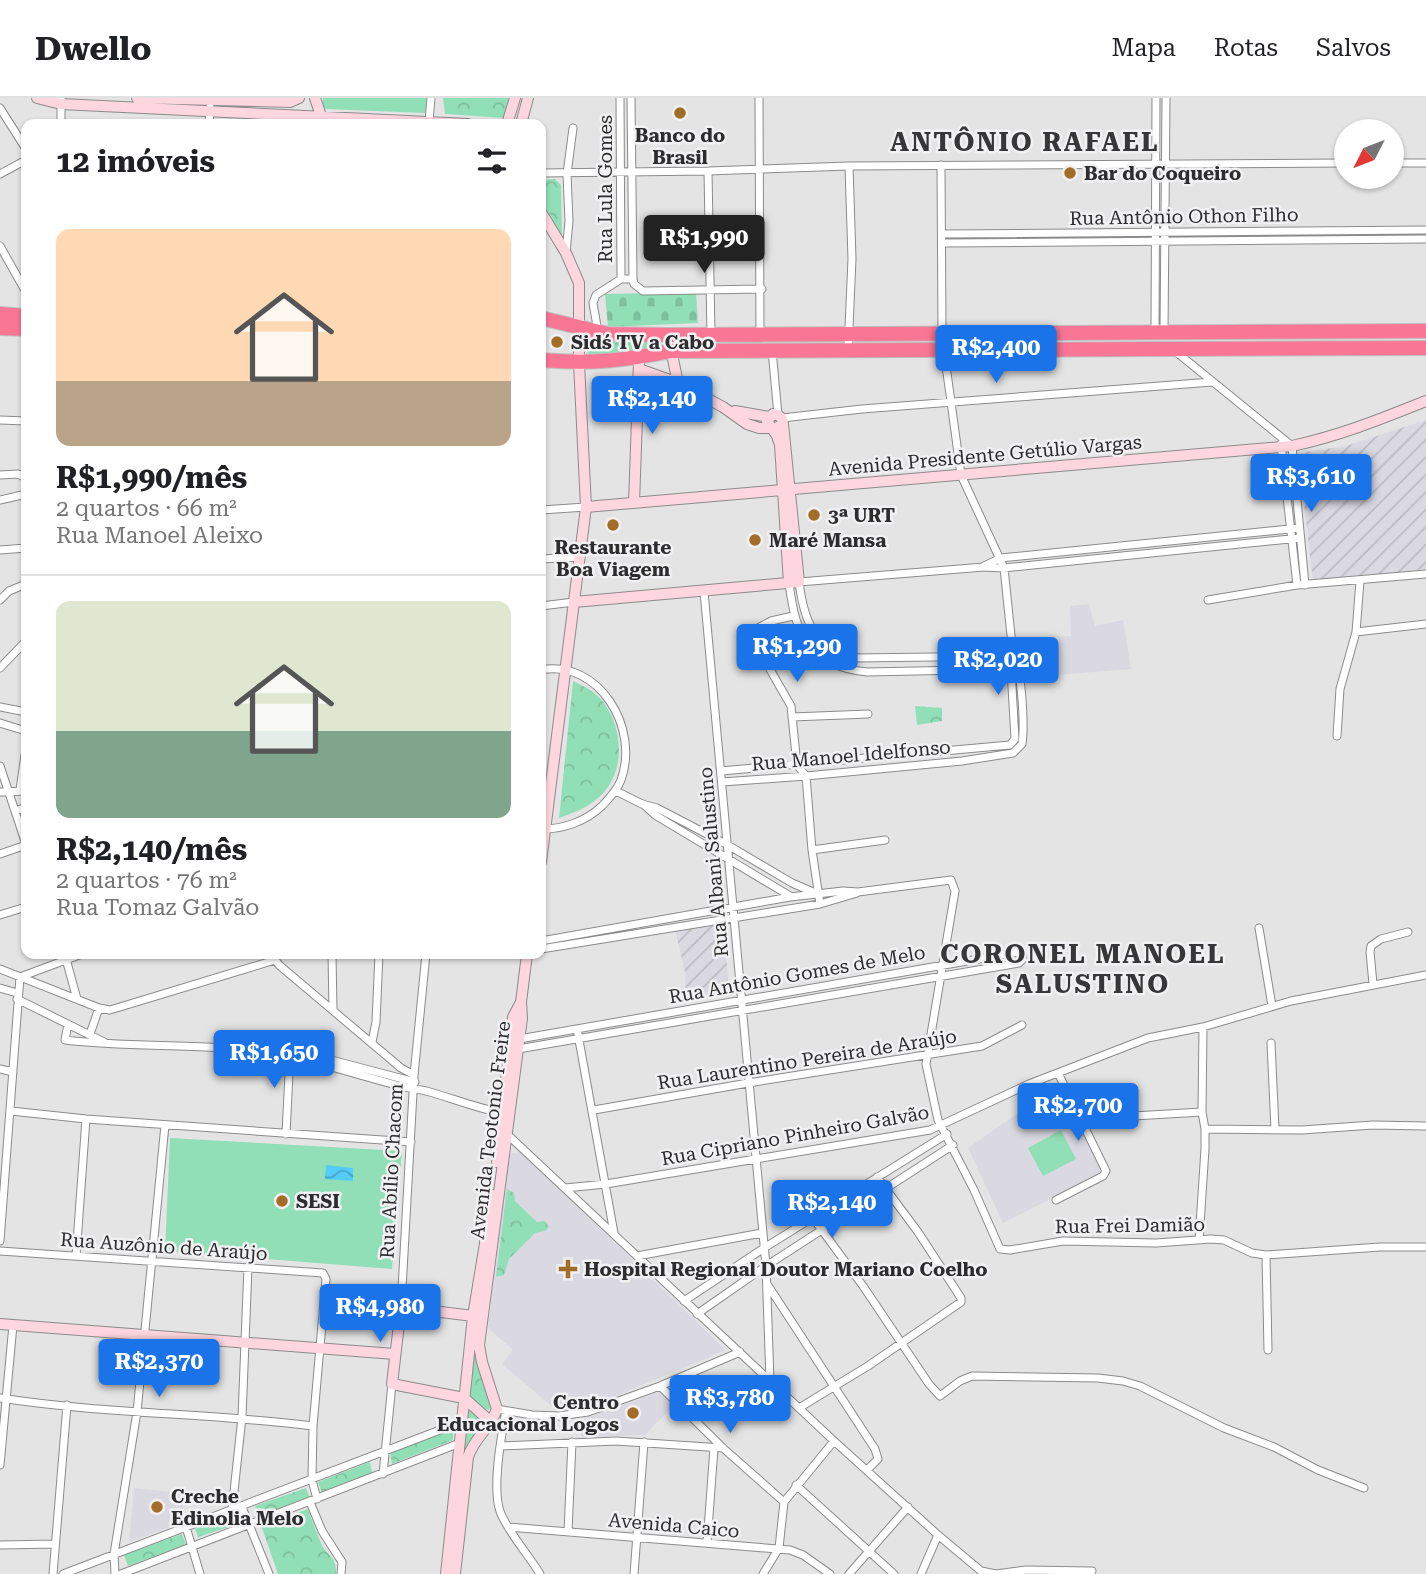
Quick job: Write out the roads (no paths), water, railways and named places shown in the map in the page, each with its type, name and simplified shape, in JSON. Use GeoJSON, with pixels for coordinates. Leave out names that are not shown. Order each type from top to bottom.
{"type":"FeatureCollection","features":[{"type":"Feature","properties":{"kind":"highway"},"geometry":{"type":"LineString","coordinates":[[0,314],[21,316]]}},
{"type":"Feature","properties":{"kind":"highway"},"geometry":{"type":"LineString","coordinates":[[546,319],[598,332],[668,335],[1426,331]]}},
{"type":"Feature","properties":{"kind":"highway"},"geometry":{"type":"LineString","coordinates":[[0,328],[21,329]]}},
{"type":"Feature","properties":{"kind":"highway"},"geometry":{"type":"LineString","coordinates":[[546,360],[639,363],[671,351],[1426,348]]}},
{"type":"Feature","properties":{"kind":"main road"},"geometry":{"type":"LineString","coordinates":[[37,98],[61,101],[214,99],[290,102],[299,98]]}},
{"type":"Feature","properties":{"kind":"main road"},"geometry":{"type":"LineString","coordinates":[[315,98],[321,117]]}},
{"type":"Feature","properties":{"kind":"main road"},"geometry":{"type":"LineString","coordinates":[[509,119],[515,98]]}},
{"type":"Feature","properties":{"kind":"main road"},"geometry":{"type":"LineString","coordinates":[[523,119],[528,98]]}},
{"type":"Feature","properties":{"kind":"main road"},"geometry":{"type":"LineString","coordinates":[[140,101],[210,112],[345,119]]}},
{"type":"Feature","properties":{"kind":"main road"},"geometry":{"type":"LineString","coordinates":[[546,220],[566,253],[579,283],[579,363],[586,508],[567,669],[546,809]]}},
{"type":"Feature","properties":{"kind":"main road"},"geometry":{"type":"LineString","coordinates":[[668,335],[678,383]]}},
{"type":"Feature","properties":{"kind":"main road"},"geometry":{"type":"LineString","coordinates":[[574,603],[794,582],[786,491],[776,422],[723,407],[639,363],[634,503]]}},
{"type":"Feature","properties":{"kind":"main road","name":"Avenida Presidente Getúlio Vargas"},"geometry":{"type":"LineString","coordinates":[[586,508],[1287,446],[1354,430],[1426,401]]}},
{"type":"Feature","properties":{"kind":"main road"},"geometry":{"type":"LineString","coordinates":[[521,1002],[526,959]]}},
{"type":"Feature","properties":{"kind":"main road","name":"Avenida Teotonio Freire"},"geometry":{"type":"LineString","coordinates":[[456,1574],[461,1422],[508,1135],[522,1018],[521,1002]]}},
{"type":"Feature","properties":{"kind":"main road","name":"Avenida Teotonio Freire"},"geometry":{"type":"LineString","coordinates":[[446,1574],[470,1450],[501,1410],[482,1362],[478,1316],[513,1017],[521,1002]]}},
{"type":"Feature","properties":{"kind":"main road"},"geometry":{"type":"LineString","coordinates":[[401,1307],[478,1316]]}},
{"type":"Feature","properties":{"kind":"main road","name":"Rua Abílio Chacom"},"geometry":{"type":"LineString","coordinates":[[392,1384],[401,1307]]}},
{"type":"Feature","properties":{"kind":"main road"},"geometry":{"type":"LineString","coordinates":[[0,1324],[395,1354]]}},
{"type":"Feature","properties":{"kind":"main road"},"geometry":{"type":"LineString","coordinates":[[392,1384],[464,1398],[491,1422]]}},
{"type":"Feature","properties":{"kind":"street"},"geometry":{"type":"LineString","coordinates":[[429,119],[431,98]]}},
{"type":"Feature","properties":{"kind":"street","name":"Rua Lula Gomes"},"geometry":{"type":"LineString","coordinates":[[620,98],[621,279]]}},
{"type":"Feature","properties":{"kind":"street"},"geometry":{"type":"LineString","coordinates":[[631,98],[634,284],[643,291],[762,289]]}},
{"type":"Feature","properties":{"kind":"street"},"geometry":{"type":"LineString","coordinates":[[759,98],[762,289],[760,334]]}},
{"type":"Feature","properties":{"kind":"street"},"geometry":{"type":"LineString","coordinates":[[1156,98],[1160,332]]}},
{"type":"Feature","properties":{"kind":"street"},"geometry":{"type":"LineString","coordinates":[[1160,332],[1167,241],[1166,98]]}},
{"type":"Feature","properties":{"kind":"street"},"geometry":{"type":"LineString","coordinates":[[209,119],[214,99]]}},
{"type":"Feature","properties":{"kind":"street"},"geometry":{"type":"LineString","coordinates":[[248,113],[259,100]]}},
{"type":"Feature","properties":{"kind":"street"},"geometry":{"type":"LineString","coordinates":[[61,101],[61,119]]}},
{"type":"Feature","properties":{"kind":"street"},"geometry":{"type":"LineString","coordinates":[[0,108],[21,141]]}},
{"type":"Feature","properties":{"kind":"street"},"geometry":{"type":"LineString","coordinates":[[566,253],[569,221],[567,174],[573,128]]}},
{"type":"Feature","properties":{"kind":"street"},"geometry":{"type":"LineString","coordinates":[[0,174],[21,163]]}},
{"type":"Feature","properties":{"kind":"street"},"geometry":{"type":"LineString","coordinates":[[546,173],[849,166],[1334,163]]}},
{"type":"Feature","properties":{"kind":"street"},"geometry":{"type":"LineString","coordinates":[[1404,163],[1426,163]]}},
{"type":"Feature","properties":{"kind":"street"},"geometry":{"type":"LineString","coordinates":[[941,165],[942,334]]}},
{"type":"Feature","properties":{"kind":"street"},"geometry":{"type":"LineString","coordinates":[[848,350],[852,259],[849,166]]}},
{"type":"Feature","properties":{"kind":"street"},"geometry":{"type":"LineString","coordinates":[[708,171],[711,335]]}},
{"type":"Feature","properties":{"kind":"street"},"geometry":{"type":"LineString","coordinates":[[620,215],[632,215]]}},
{"type":"Feature","properties":{"kind":"street"},"geometry":{"type":"LineString","coordinates":[[1234,230],[1234,240]]}},
{"type":"Feature","properties":{"kind":"street","name":"Rua Antônio Othon Filho"},"geometry":{"type":"LineString","coordinates":[[943,243],[1157,236],[1167,232],[1234,230],[1426,230]]}},
{"type":"Feature","properties":{"kind":"street"},"geometry":{"type":"LineString","coordinates":[[1326,230],[1326,239]]}},
{"type":"Feature","properties":{"kind":"street"},"geometry":{"type":"LineString","coordinates":[[1410,230],[1410,239]]}},
{"type":"Feature","properties":{"kind":"street","name":"Rua Antônio Othon Filho"},"geometry":{"type":"LineString","coordinates":[[943,234],[1157,236],[1167,241],[1426,239]]}},
{"type":"Feature","properties":{"kind":"street"},"geometry":{"type":"LineString","coordinates":[[0,246],[21,283]]}},
{"type":"Feature","properties":{"kind":"street"},"geometry":{"type":"LineString","coordinates":[[598,332],[593,303],[596,295],[621,279],[633,279]]}},
{"type":"Feature","properties":{"kind":"street"},"geometry":{"type":"LineString","coordinates":[[1171,348],[1278,433],[1287,446],[1301,585]]}},
{"type":"Feature","properties":{"kind":"street"},"geometry":{"type":"LineString","coordinates":[[772,350],[776,422],[862,409],[1212,382]]}},
{"type":"Feature","properties":{"kind":"street"},"geometry":{"type":"LineString","coordinates":[[944,350],[961,475],[1001,558],[1012,645],[1015,741],[1010,745],[981,753]]}},
{"type":"Feature","properties":{"kind":"street"},"geometry":{"type":"LineString","coordinates":[[0,420],[21,421]]}},
{"type":"Feature","properties":{"kind":"street"},"geometry":{"type":"LineString","coordinates":[[0,475],[21,476]]}},
{"type":"Feature","properties":{"kind":"street"},"geometry":{"type":"LineString","coordinates":[[0,500],[21,495]]}},
{"type":"Feature","properties":{"kind":"street","name":"Avenida Presidente Getúlio Vargas"},"geometry":{"type":"LineString","coordinates":[[546,510],[586,508]]}},
{"type":"Feature","properties":{"kind":"street"},"geometry":{"type":"LineString","coordinates":[[984,567],[1001,558],[1295,528]]}},
{"type":"Feature","properties":{"kind":"street"},"geometry":{"type":"LineString","coordinates":[[794,582],[984,567],[1004,568],[1296,538]]}},
{"type":"Feature","properties":{"kind":"street"},"geometry":{"type":"LineString","coordinates":[[0,550],[21,548]]}},
{"type":"Feature","properties":{"kind":"street"},"geometry":{"type":"LineString","coordinates":[[546,559],[581,557]]}},
{"type":"Feature","properties":{"kind":"street"},"geometry":{"type":"LineString","coordinates":[[1208,600],[1301,585],[1426,575]]}},
{"type":"Feature","properties":{"kind":"street"},"geometry":{"type":"LineString","coordinates":[[794,582],[793,616],[804,639],[817,655],[831,664],[848,670],[867,672],[1014,669]]}},
{"type":"Feature","properties":{"kind":"street"},"geometry":{"type":"LineString","coordinates":[[794,582],[809,625],[821,642],[836,653],[854,658],[1013,656]]}},
{"type":"Feature","properties":{"kind":"street"},"geometry":{"type":"LineString","coordinates":[[1338,736],[1340,689],[1356,632],[1360,582]]}},
{"type":"Feature","properties":{"kind":"street"},"geometry":{"type":"LineString","coordinates":[[0,600],[9,591],[21,586]]}},
{"type":"Feature","properties":{"kind":"street","name":"Rua Albani Salustino"},"geometry":{"type":"LineString","coordinates":[[704,592],[766,1266],[770,1381]]}},
{"type":"Feature","properties":{"kind":"street"},"geometry":{"type":"LineString","coordinates":[[546,606],[574,603]]}},
{"type":"Feature","properties":{"kind":"street"},"geometry":{"type":"LineString","coordinates":[[793,616],[763,624],[757,633],[760,652],[789,700],[802,771],[820,904]]}},
{"type":"Feature","properties":{"kind":"street"},"geometry":{"type":"LineString","coordinates":[[1356,632],[1426,624]]}},
{"type":"Feature","properties":{"kind":"street"},"geometry":{"type":"LineString","coordinates":[[0,668],[21,646]]}},
{"type":"Feature","properties":{"kind":"street"},"geometry":{"type":"LineString","coordinates":[[546,670],[567,669],[592,682],[607,696],[618,714],[624,732],[625,749],[622,779],[616,791],[580,822],[546,828]]}},
{"type":"Feature","properties":{"kind":"street"},"geometry":{"type":"LineString","coordinates":[[0,707],[21,711]]}},
{"type":"Feature","properties":{"kind":"street"},"geometry":{"type":"LineString","coordinates":[[792,717],[868,714]]}},
{"type":"Feature","properties":{"kind":"street"},"geometry":{"type":"LineString","coordinates":[[0,723],[21,729]]}},
{"type":"Feature","properties":{"kind":"street","name":"Rua Manoel Idelfonso"},"geometry":{"type":"LineString","coordinates":[[722,771],[802,771],[962,761],[981,753]]}},
{"type":"Feature","properties":{"kind":"street","name":"Rua Manoel Idelfonso"},"geometry":{"type":"LineString","coordinates":[[722,782],[981,753]]}},
{"type":"Feature","properties":{"kind":"street"},"geometry":{"type":"LineString","coordinates":[[0,766],[4,791],[16,811],[21,828]]}},
{"type":"Feature","properties":{"kind":"street"},"geometry":{"type":"LineString","coordinates":[[616,791],[642,804],[655,815],[790,897],[792,908]]}},
{"type":"Feature","properties":{"kind":"street"},"geometry":{"type":"LineString","coordinates":[[642,804],[653,806],[726,844],[792,883],[818,893]]}},
{"type":"Feature","properties":{"kind":"street"},"geometry":{"type":"LineString","coordinates":[[16,811],[21,809]]}},
{"type":"Feature","properties":{"kind":"street"},"geometry":{"type":"LineString","coordinates":[[812,850],[885,839]]}},
{"type":"Feature","properties":{"kind":"street"},"geometry":{"type":"LineString","coordinates":[[0,854],[21,847]]}},
{"type":"Feature","properties":{"kind":"street"},"geometry":{"type":"LineString","coordinates":[[546,940],[818,893],[858,892],[948,880],[951,880],[955,887],[925,1057],[931,1093],[941,1126],[953,1145],[697,1314]]}},
{"type":"Feature","properties":{"kind":"street"},"geometry":{"type":"LineString","coordinates":[[546,948],[820,904],[858,892]]}},
{"type":"Feature","properties":{"kind":"street"},"geometry":{"type":"LineString","coordinates":[[0,915],[21,909]]}},
{"type":"Feature","properties":{"kind":"street"},"geometry":{"type":"LineString","coordinates":[[1259,928],[1272,1006]]}},
{"type":"Feature","properties":{"kind":"street"},"geometry":{"type":"LineString","coordinates":[[1373,984],[1371,946],[1376,941],[1408,932]]}},
{"type":"Feature","properties":{"kind":"street","name":"Rua Antônio Gomes de Melo"},"geometry":{"type":"LineString","coordinates":[[1019,951],[1023,954],[1019,963],[580,1039],[518,1044],[577,1028],[1019,951]]}},
{"type":"Feature","properties":{"kind":"street"},"geometry":{"type":"LineString","coordinates":[[20,977],[66,959],[77,999]]}},
{"type":"Feature","properties":{"kind":"street"},"geometry":{"type":"LineString","coordinates":[[0,969],[110,1010],[267,959]]}},
{"type":"Feature","properties":{"kind":"street"},"geometry":{"type":"LineString","coordinates":[[275,959],[423,1090],[502,1113]]}},
{"type":"Feature","properties":{"kind":"street"},"geometry":{"type":"LineString","coordinates":[[332,959],[333,1010]]}},
{"type":"Feature","properties":{"kind":"street"},"geometry":{"type":"LineString","coordinates":[[372,1042],[377,1012],[379,959]]}},
{"type":"Feature","properties":{"kind":"street","name":"Rua Abílio Chacom"},"geometry":{"type":"LineString","coordinates":[[401,1307],[414,1082],[426,959]]}},
{"type":"Feature","properties":{"kind":"street","name":"Rua Cipriano Pinheiro Galvão"},"geometry":{"type":"LineString","coordinates":[[565,1188],[606,1184],[912,1134],[941,1126],[1029,1084],[1148,1038],[1203,1027],[1272,1006],[1426,975]]}},
{"type":"Feature","properties":{"kind":"street"},"geometry":{"type":"LineString","coordinates":[[881,976],[883,986]]}},
{"type":"Feature","properties":{"kind":"street"},"geometry":{"type":"LineString","coordinates":[[0,1241],[20,977]]}},
{"type":"Feature","properties":{"kind":"street"},"geometry":{"type":"LineString","coordinates":[[835,984],[836,994]]}},
{"type":"Feature","properties":{"kind":"street"},"geometry":{"type":"LineString","coordinates":[[0,988],[110,1045]]}},
{"type":"Feature","properties":{"kind":"street"},"geometry":{"type":"LineString","coordinates":[[787,992],[789,1003]]}},
{"type":"Feature","properties":{"kind":"street"},"geometry":{"type":"LineString","coordinates":[[90,1034],[99,1008]]}},
{"type":"Feature","properties":{"kind":"street"},"geometry":{"type":"LineString","coordinates":[[679,1011],[680,1021]]}},
{"type":"Feature","properties":{"kind":"street"},"geometry":{"type":"LineString","coordinates":[[638,1018],[640,1028]]}},
{"type":"Feature","properties":{"kind":"street"},"geometry":{"type":"LineString","coordinates":[[68,1024],[64,1040],[110,1045],[263,1049],[414,1082]]}},
{"type":"Feature","properties":{"kind":"street","name":"Rua Laurentino Pereira de Araújo"},"geometry":{"type":"LineString","coordinates":[[594,1110],[982,1046],[1022,1025]]}},
{"type":"Feature","properties":{"kind":"street"},"geometry":{"type":"LineString","coordinates":[[1199,1240],[1205,1129],[1202,1112],[1203,1027]]}},
{"type":"Feature","properties":{"kind":"street"},"geometry":{"type":"LineString","coordinates":[[577,1028],[594,1110],[614,1234]]}},
{"type":"Feature","properties":{"kind":"street"},"geometry":{"type":"LineString","coordinates":[[1271,1043],[1275,1129]]}},
{"type":"Feature","properties":{"kind":"street"},"geometry":{"type":"LineString","coordinates":[[286,1134],[290,1053]]}},
{"type":"Feature","properties":{"kind":"street"},"geometry":{"type":"LineString","coordinates":[[0,1069],[13,1072]]}},
{"type":"Feature","properties":{"kind":"street"},"geometry":{"type":"LineString","coordinates":[[1056,1200],[1106,1171],[1058,1073]]}},
{"type":"Feature","properties":{"kind":"street"},"geometry":{"type":"LineString","coordinates":[[11,1111],[86,1119],[411,1142]]}},
{"type":"Feature","properties":{"kind":"street"},"geometry":{"type":"LineString","coordinates":[[1082,1119],[1202,1112]]}},
{"type":"Feature","properties":{"kind":"street"},"geometry":{"type":"LineString","coordinates":[[76,1256],[86,1119]]}},
{"type":"Feature","properties":{"kind":"street"},"geometry":{"type":"LineString","coordinates":[[115,1574],[114,1554],[137,1412],[164,1125]]}},
{"type":"Feature","properties":{"kind":"street"},"geometry":{"type":"LineString","coordinates":[[1205,1129],[1426,1126]]}},
{"type":"Feature","properties":{"kind":"street"},"geometry":{"type":"LineString","coordinates":[[684,1301],[947,1134]]}},
{"type":"Feature","properties":{"kind":"street"},"geometry":{"type":"LineString","coordinates":[[508,1135],[834,1441],[937,1535],[981,1571],[996,1574],[1026,1570],[1092,1571]]}},
{"type":"Feature","properties":{"kind":"street","name":"Rua Frei Damião"},"geometry":{"type":"LineString","coordinates":[[953,1145],[1000,1249],[1010,1250],[1063,1241],[1156,1243],[1199,1240],[1224,1240],[1252,1253],[1266,1255],[1380,1247],[1426,1247]]}},
{"type":"Feature","properties":{"kind":"street"},"geometry":{"type":"LineString","coordinates":[[799,1408],[961,1302],[957,1290],[877,1177]]}},
{"type":"Feature","properties":{"kind":"street"},"geometry":{"type":"LineString","coordinates":[[813,1218],[940,1396],[960,1381],[978,1376],[1098,1378],[1123,1381],[1140,1386],[1215,1424],[1274,1447],[1318,1470],[1364,1488]]}},
{"type":"Feature","properties":{"kind":"street"},"geometry":{"type":"LineString","coordinates":[[637,1256],[762,1233]]}},
{"type":"Feature","properties":{"kind":"street","name":"Rua Auzônio de Araújo"},"geometry":{"type":"LineString","coordinates":[[0,1251],[323,1273],[321,1347]]}},
{"type":"Feature","properties":{"kind":"street"},"geometry":{"type":"LineString","coordinates":[[1266,1255],[1268,1350]]}},
{"type":"Feature","properties":{"kind":"street"},"geometry":{"type":"LineString","coordinates":[[232,1510],[242,1418],[248,1267]]}},
{"type":"Feature","properties":{"kind":"street"},"geometry":{"type":"LineString","coordinates":[[766,1283],[875,1449],[878,1459],[867,1470]]}},
{"type":"Feature","properties":{"kind":"street"},"geometry":{"type":"LineString","coordinates":[[0,1465],[3,1398],[13,1325]]}},
{"type":"Feature","properties":{"kind":"street"},"geometry":{"type":"LineString","coordinates":[[321,1347],[313,1426],[313,1501],[322,1531],[342,1562],[341,1574]]}},
{"type":"Feature","properties":{"kind":"street"},"geometry":{"type":"LineString","coordinates":[[540,1574],[508,1527],[498,1505],[501,1410],[532,1415],[573,1415],[660,1386],[740,1352]]}},
{"type":"Feature","properties":{"kind":"street","name":"Rua Abílio Chacom"},"geometry":{"type":"LineString","coordinates":[[383,1474],[392,1384]]}},
{"type":"Feature","properties":{"kind":"street"},"geometry":{"type":"LineString","coordinates":[[660,1386],[723,1448],[784,1502]]}},
{"type":"Feature","properties":{"kind":"street"},"geometry":{"type":"LineString","coordinates":[[3,1398],[313,1426]]}},
{"type":"Feature","properties":{"kind":"street"},"geometry":{"type":"LineString","coordinates":[[53,1574],[67,1405]]}},
{"type":"Feature","properties":{"kind":"street"},"geometry":{"type":"LineString","coordinates":[[63,1574],[461,1422]]}},
{"type":"Feature","properties":{"kind":"street"},"geometry":{"type":"LineString","coordinates":[[491,1422],[501,1437]]}},
{"type":"Feature","properties":{"kind":"street"},"geometry":{"type":"LineString","coordinates":[[763,1574],[779,1548],[784,1502],[834,1441]]}},
{"type":"Feature","properties":{"kind":"street"},"geometry":{"type":"LineString","coordinates":[[568,1532],[572,1442]]}},
{"type":"Feature","properties":{"kind":"street"},"geometry":{"type":"LineString","coordinates":[[500,1446],[644,1442],[723,1448]]}},
{"type":"Feature","properties":{"kind":"street"},"geometry":{"type":"LineString","coordinates":[[634,1574],[644,1442]]}},
{"type":"Feature","properties":{"kind":"street"},"geometry":{"type":"LineString","coordinates":[[121,1574],[460,1443]]}},
{"type":"Feature","properties":{"kind":"street"},"geometry":{"type":"LineString","coordinates":[[707,1543],[714,1448]]}},
{"type":"Feature","properties":{"kind":"street"},"geometry":{"type":"LineString","coordinates":[[796,1485],[894,1574]]}},
{"type":"Feature","properties":{"kind":"street"},"geometry":{"type":"LineString","coordinates":[[242,1507],[269,1574]]}},
{"type":"Feature","properties":{"kind":"street"},"geometry":{"type":"LineString","coordinates":[[849,1574],[908,1507]]}},
{"type":"Feature","properties":{"kind":"street"},"geometry":{"type":"LineString","coordinates":[[186,1527],[200,1574]]}},
{"type":"Feature","properties":{"kind":"street","name":"Avenida Caico"},"geometry":{"type":"LineString","coordinates":[[508,1527],[779,1548],[803,1555],[830,1574]]}},
{"type":"Feature","properties":{"kind":"street"},"geometry":{"type":"LineString","coordinates":[[921,1574],[937,1535]]}},
{"type":"Feature","properties":{"kind":"street"},"geometry":{"type":"LineString","coordinates":[[0,1545],[55,1544]]}},
{"type":"Feature","properties":{"kind":"water"},"geometry":{"type":"Polygon","coordinates":[[[326,1165],[353,1168],[353,1181],[325,1179],[326,1165]]]}},
{"type":"Feature","properties":{"kind":"place","name":"Banco do Brasil"},"geometry":{"type":"Point","coordinates":[680,113]}},
{"type":"Feature","properties":{"kind":"place","name":"Bar do Coqueiro"},"geometry":{"type":"Point","coordinates":[1070,173]}},
{"type":"Feature","properties":{"kind":"place","name":"Sid´s TV a Cabo"},"geometry":{"type":"Point","coordinates":[557,342]}},
{"type":"Feature","properties":{"kind":"place","name":"3ª URT"},"geometry":{"type":"Point","coordinates":[814,515]}},
{"type":"Feature","properties":{"kind":"place","name":"Restaurante Boa Viagem"},"geometry":{"type":"Point","coordinates":[613,525]}},
{"type":"Feature","properties":{"kind":"place","name":"Maré Mansa"},"geometry":{"type":"Point","coordinates":[755,540]}},
{"type":"Feature","properties":{"kind":"place","name":"SESI"},"geometry":{"type":"Point","coordinates":[282,1201]}},
{"type":"Feature","properties":{"kind":"place","name":"Hospital Regional Doutor Mariano Coelho"},"geometry":{"type":"Point","coordinates":[568,1269]}},
{"type":"Feature","properties":{"kind":"place","name":"Centro Educacional Logos"},"geometry":{"type":"Point","coordinates":[633,1413]}},
{"type":"Feature","properties":{"kind":"place","name":"Creche Edinolia Melo"},"geometry":{"type":"Point","coordinates":[157,1507]}},
{"type":"Feature","properties":{"kind":"district","name":"ANTÔNIO RAFAEL"},"geometry":{"type":"Point","coordinates":[1025,142]}},
{"type":"Feature","properties":{"kind":"district","name":"CORONEL MANOEL SALUSTINO"},"geometry":{"type":"Point","coordinates":[1083,969]}}]}
